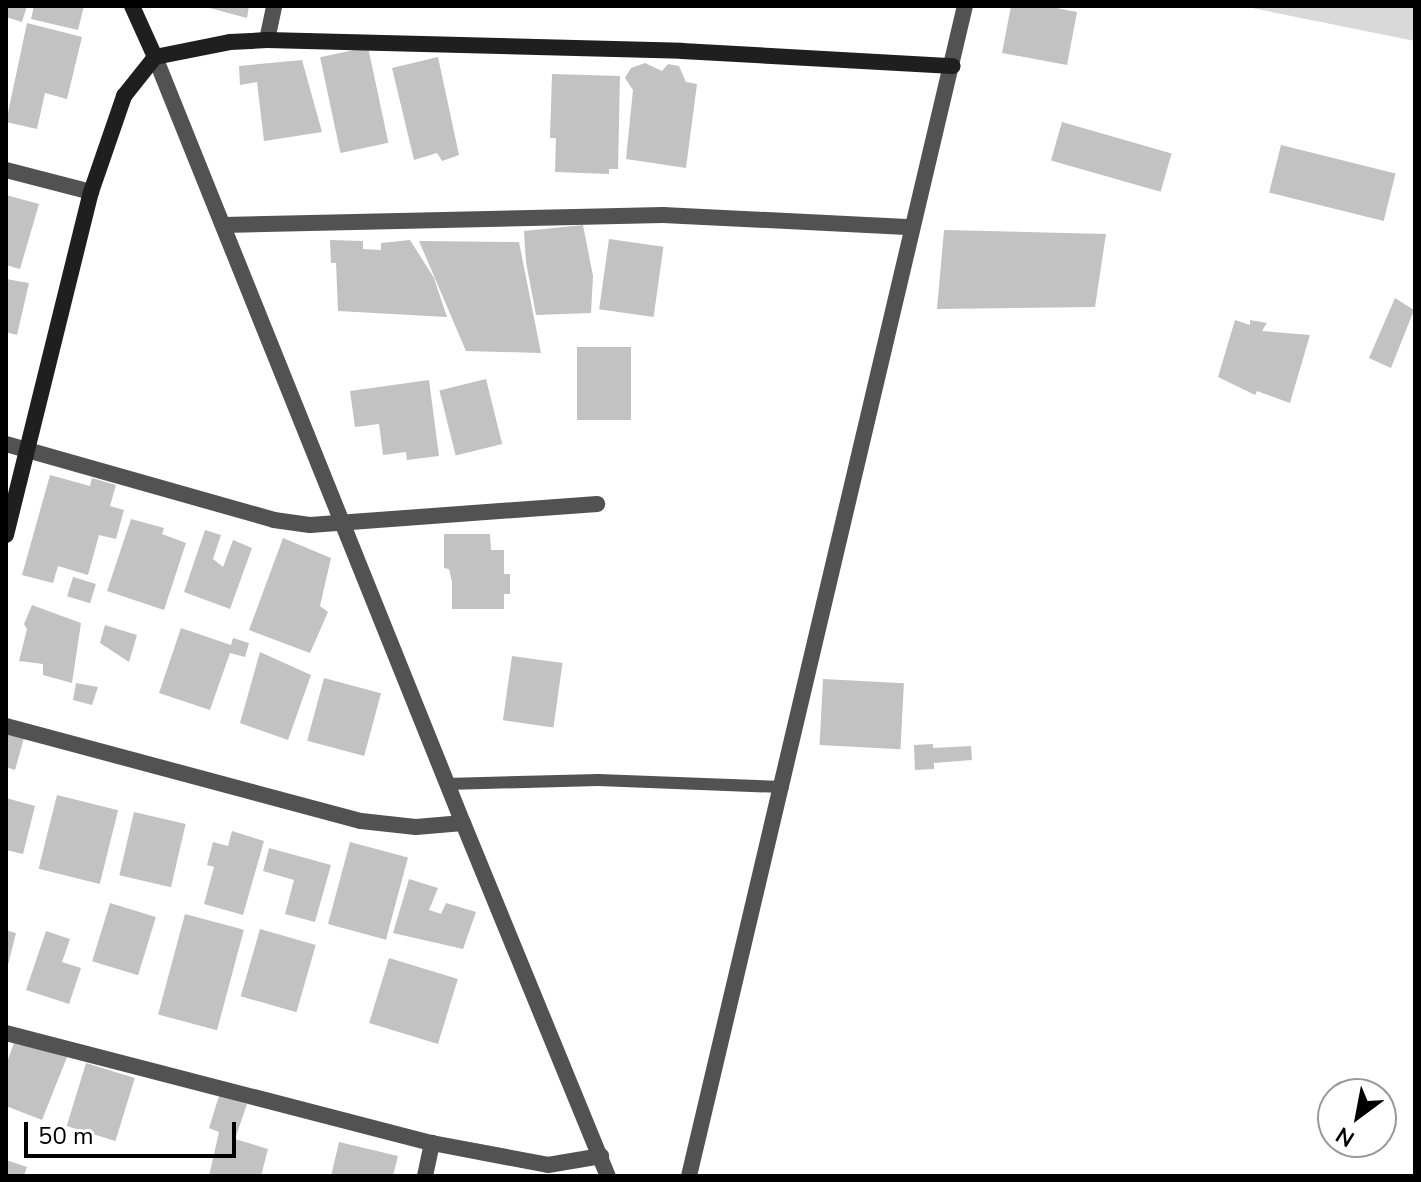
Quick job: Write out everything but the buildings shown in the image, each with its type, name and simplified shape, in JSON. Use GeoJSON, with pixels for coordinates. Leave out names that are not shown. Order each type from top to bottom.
{"type":"FeatureCollection","features":[{"type":"Feature","properties":{"kind":"street"},"geometry":{"type":"LineString","coordinates":[[132,6],[608,1176]]}},
{"type":"Feature","properties":{"kind":"street"},"geometry":{"type":"LineString","coordinates":[[267,40],[274,6]]}},
{"type":"Feature","properties":{"kind":"street"},"geometry":{"type":"LineString","coordinates":[[689,1176],[965,6]]}},
{"type":"Feature","properties":{"kind":"street"},"geometry":{"type":"LineString","coordinates":[[6,535],[91,192],[124,96],[155,57],[230,42],[267,40],[682,51],[953,66]]}},
{"type":"Feature","properties":{"kind":"street"},"geometry":{"type":"LineString","coordinates":[[6,170],[91,192]]}},
{"type":"Feature","properties":{"kind":"street"},"geometry":{"type":"LineString","coordinates":[[223,225],[663,215],[912,227]]}},
{"type":"Feature","properties":{"kind":"street"},"geometry":{"type":"LineString","coordinates":[[6,444],[274,520],[310,525],[597,504]]}},
{"type":"Feature","properties":{"kind":"street"},"geometry":{"type":"LineString","coordinates":[[6,726],[361,821],[416,827],[463,823]]}},
{"type":"Feature","properties":{"kind":"street"},"geometry":{"type":"LineString","coordinates":[[6,1033],[432,1143],[548,1165],[601,1156]]}},
{"type":"Feature","properties":{"kind":"street"},"geometry":{"type":"LineString","coordinates":[[425,1176],[432,1143]]}},
{"type":"Feature","properties":{"kind":"lane"},"geometry":{"type":"LineString","coordinates":[[446,784],[598,780],[783,787]]}},
{"type":"Feature","properties":{"kind":"shaded area"},"geometry":{"type":"Polygon","coordinates":[[[1242,6],[1415,6],[1415,41],[1242,6]]]}}]}
